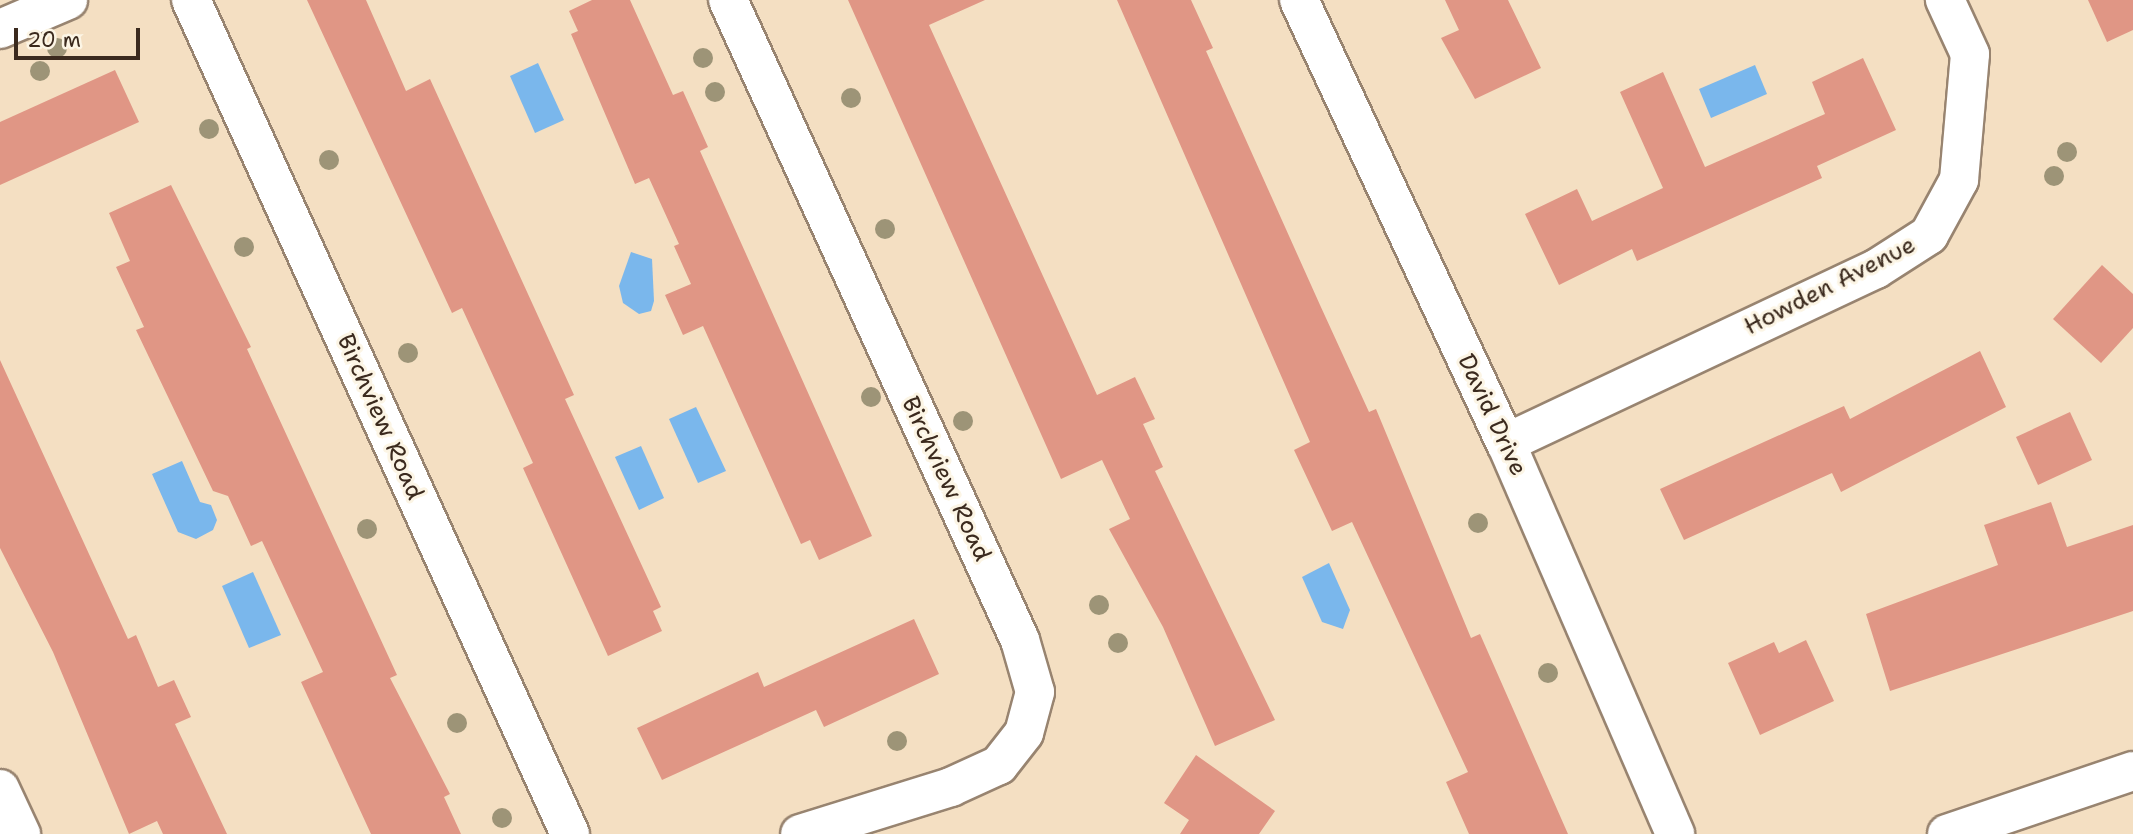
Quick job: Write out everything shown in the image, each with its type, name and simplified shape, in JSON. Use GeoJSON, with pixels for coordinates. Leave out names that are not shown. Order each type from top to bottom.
{"type":"FeatureCollection","features":[{"type":"Feature","properties":{"kind":"street"},"geometry":{"type":"LineString","coordinates":[[0,29],[68,0]]}},
{"type":"Feature","properties":{"kind":"street","name":"Birchview Road"},"geometry":{"type":"LineString","coordinates":[[191,0],[570,834]]}},
{"type":"Feature","properties":{"kind":"street","name":"Birchview Road"},"geometry":{"type":"LineString","coordinates":[[728,0],[1020,639],[1035,692],[1024,733],[999,765],[951,787],[800,834]]}},
{"type":"Feature","properties":{"kind":"street","name":"David Drive"},"geometry":{"type":"LineString","coordinates":[[1300,0],[1506,443],[1675,834]]}},
{"type":"Feature","properties":{"kind":"street","name":"Howden Avenue"},"geometry":{"type":"LineString","coordinates":[[1506,443],[1876,269],[1929,235],[1959,180],[1970,54],[1945,0]]}},
{"type":"Feature","properties":{"kind":"street"},"geometry":{"type":"LineString","coordinates":[[1947,834],[2133,771]]}},
{"type":"Feature","properties":{"kind":"street"},"geometry":{"type":"LineString","coordinates":[[0,789],[21,834]]}},
{"type":"Feature","properties":{"kind":"water"},"geometry":{"type":"Polygon","coordinates":[[[538,63],[564,120],[535,133],[510,76],[538,63]]]}},
{"type":"Feature","properties":{"kind":"water"},"geometry":{"type":"Polygon","coordinates":[[[1755,65],[1767,94],[1711,118],[1699,89],[1755,65]]]}},
{"type":"Feature","properties":{"kind":"water"},"geometry":{"type":"Polygon","coordinates":[[[631,252],[652,259],[654,301],[651,311],[639,314],[623,303],[619,286],[631,252]]]}},
{"type":"Feature","properties":{"kind":"water"},"geometry":{"type":"Polygon","coordinates":[[[696,407],[726,471],[698,483],[669,419],[696,407]]]}},
{"type":"Feature","properties":{"kind":"water"},"geometry":{"type":"Polygon","coordinates":[[[641,446],[664,498],[639,510],[615,457],[641,446]]]}},
{"type":"Feature","properties":{"kind":"water"},"geometry":{"type":"Polygon","coordinates":[[[182,461],[200,502],[211,505],[217,520],[213,530],[196,539],[178,532],[152,474],[182,461]]]}},
{"type":"Feature","properties":{"kind":"water"},"geometry":{"type":"Polygon","coordinates":[[[1329,563],[1350,610],[1343,629],[1322,622],[1302,577],[1329,563]]]}},
{"type":"Feature","properties":{"kind":"water"},"geometry":{"type":"Polygon","coordinates":[[[253,572],[281,635],[249,648],[222,586],[253,572]]]}},
{"type":"Feature","properties":{"kind":"building"},"geometry":{"type":"Polygon","coordinates":[[[307,0],[366,0],[406,91],[430,79],[574,395],[565,399],[661,607],[653,611],[662,631],[608,656],[523,468],[533,463],[462,308],[452,313],[307,0]]]}},
{"type":"Feature","properties":{"kind":"building"},"geometry":{"type":"Polygon","coordinates":[[[592,0],[630,0],[673,95],[683,91],[708,147],[700,151],[872,536],[819,560],[810,540],[801,544],[703,326],[683,335],[665,295],[691,284],[674,246],[679,244],[649,178],[635,184],[571,34],[578,31],[569,11],[592,0]]]}},
{"type":"Feature","properties":{"kind":"building"},"geometry":{"type":"Polygon","coordinates":[[[848,0],[985,0],[929,25],[1097,395],[1135,377],[1155,419],[1143,424],[1163,467],[1155,471],[1275,720],[1215,746],[1163,627],[1109,529],[1130,519],[1102,460],[1061,479],[848,0]]]}},
{"type":"Feature","properties":{"kind":"building"},"geometry":{"type":"Polygon","coordinates":[[[1117,0],[1191,0],[1213,48],[1206,51],[1320,305],[1369,412],[1376,409],[1471,638],[1480,634],[1568,834],[1469,834],[1446,782],[1468,772],[1352,522],[1332,531],[1294,450],[1310,442],[1117,0]]]}},
{"type":"Feature","properties":{"kind":"building"},"geometry":{"type":"Polygon","coordinates":[[[1445,0],[1508,0],[1541,68],[1475,99],[1441,38],[1459,30],[1445,0]]]}},
{"type":"Feature","properties":{"kind":"building"},"geometry":{"type":"Polygon","coordinates":[[[2088,0],[2133,0],[2133,30],[2107,42],[2088,0]]]}},
{"type":"Feature","properties":{"kind":"building"},"geometry":{"type":"Polygon","coordinates":[[[1863,58],[1896,130],[1817,166],[1822,178],[1637,261],[1632,249],[1559,285],[1525,214],[1577,189],[1592,221],[1663,188],[1620,92],[1663,72],[1705,167],[1825,114],[1812,82],[1863,58]]]}},
{"type":"Feature","properties":{"kind":"building"},"geometry":{"type":"Polygon","coordinates":[[[115,70],[139,122],[0,185],[0,122],[115,70]]]}},
{"type":"Feature","properties":{"kind":"building"},"geometry":{"type":"Polygon","coordinates":[[[171,185],[251,347],[247,349],[397,675],[390,678],[450,794],[444,797],[461,834],[371,834],[301,682],[323,672],[262,541],[251,546],[228,496],[213,491],[136,330],[144,327],[116,267],[130,261],[109,213],[171,185]]]}},
{"type":"Feature","properties":{"kind":"building"},"geometry":{"type":"Polygon","coordinates":[[[2102,265],[2133,294],[2133,328],[2101,363],[2053,319],[2102,265]]]}},
{"type":"Feature","properties":{"kind":"building"},"geometry":{"type":"Polygon","coordinates":[[[1980,351],[2006,407],[1841,492],[1832,473],[1684,540],[1660,489],[1844,406],[1850,419],[1980,351]]]}},
{"type":"Feature","properties":{"kind":"building"},"geometry":{"type":"Polygon","coordinates":[[[0,360],[128,639],[136,635],[158,687],[174,680],[191,717],[175,724],[227,834],[163,834],[157,821],[129,834],[53,652],[0,548],[0,360]]]}},
{"type":"Feature","properties":{"kind":"building"},"geometry":{"type":"Polygon","coordinates":[[[2070,412],[2092,460],[2038,485],[2016,437],[2070,412]]]}},
{"type":"Feature","properties":{"kind":"building"},"geometry":{"type":"Polygon","coordinates":[[[2051,502],[2067,547],[2133,525],[2133,611],[1890,691],[1866,614],[1998,565],[1984,525],[2051,502]]]}},
{"type":"Feature","properties":{"kind":"building"},"geometry":{"type":"Polygon","coordinates":[[[914,619],[939,674],[824,727],[816,710],[662,780],[637,728],[758,672],[764,687],[914,619]]]}},
{"type":"Feature","properties":{"kind":"building"},"geometry":{"type":"Polygon","coordinates":[[[1806,640],[1834,701],[1760,735],[1728,663],[1774,642],[1779,653],[1806,640]]]}},
{"type":"Feature","properties":{"kind":"building"},"geometry":{"type":"Polygon","coordinates":[[[1196,755],[1275,811],[1259,834],[1180,834],[1189,820],[1164,803],[1196,755]]]}}]}
